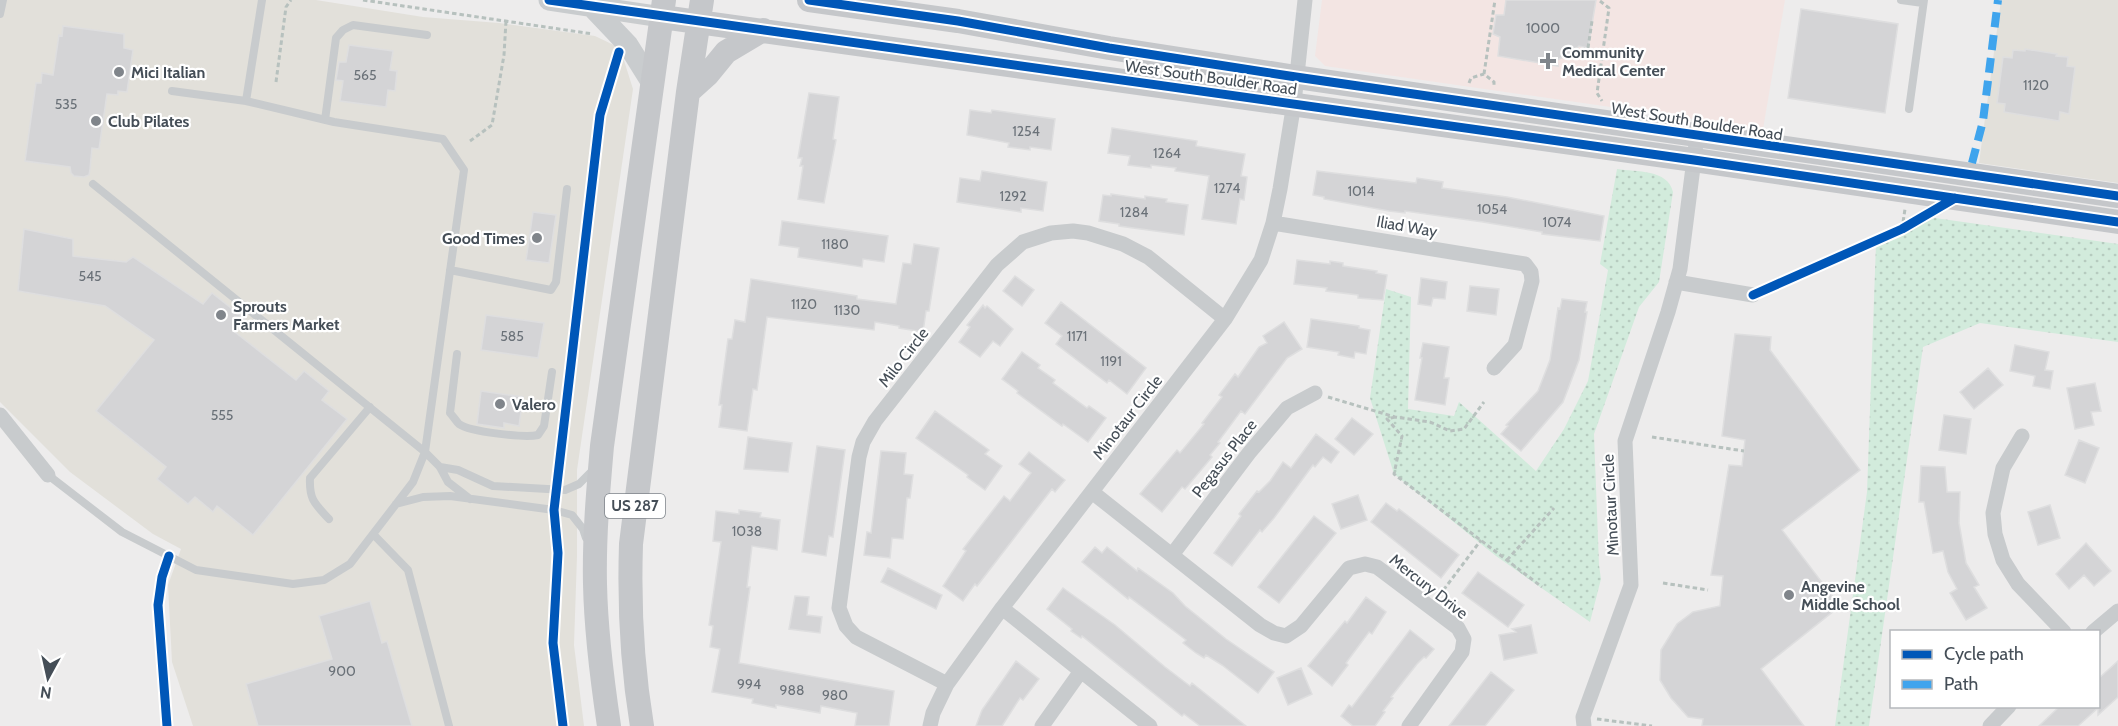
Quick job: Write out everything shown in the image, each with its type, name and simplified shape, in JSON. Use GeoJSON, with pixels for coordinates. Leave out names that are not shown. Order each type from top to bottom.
{"type":"FeatureCollection","features":[{"type":"Feature","properties":{"kind":"main road","name":"West South Boulder Road"},"geometry":{"type":"LineString","coordinates":[[549,0],[591,6],[700,11],[763,30],[1694,160],[2118,222]]}},
{"type":"Feature","properties":{"kind":"main road","name":"West South Boulder Road"},"geometry":{"type":"LineString","coordinates":[[809,0],[958,21],[1109,48],[1296,77],[2118,196]]}},
{"type":"Feature","properties":{"kind":"main road"},"geometry":{"type":"LineString","coordinates":[[591,6],[628,45],[653,85]]}},
{"type":"Feature","properties":{"kind":"main road","name":"US 287"},"geometry":{"type":"LineString","coordinates":[[609,726],[600,663],[595,562],[601,462],[663,8]]}},
{"type":"Feature","properties":{"kind":"main road","name":"US 287"},"geometry":{"type":"LineString","coordinates":[[642,726],[630,606],[631,544],[700,11]]}},
{"type":"Feature","properties":{"kind":"main road"},"geometry":{"type":"LineString","coordinates":[[688,92],[708,74],[726,52],[763,30]]}},
{"type":"Feature","properties":{"kind":"street","name":"Minotaur Circle"},"geometry":{"type":"LineString","coordinates":[[930,726],[933,713],[947,684],[1002,608],[1225,319],[1261,260],[1273,223],[1294,104],[1305,0]]}},
{"type":"Feature","properties":{"kind":"street","name":"Minotaur Circle"},"geometry":{"type":"LineString","coordinates":[[1584,722],[1631,585],[1625,441],[1680,269],[1697,136]]}},
{"type":"Feature","properties":{"kind":"street","name":"Iliad Way"},"geometry":{"type":"LineString","coordinates":[[1273,223],[1524,264],[1531,272],[1532,281],[1515,345],[1494,368]]}},
{"type":"Feature","properties":{"kind":"street","name":"Milo Circle"},"geometry":{"type":"LineString","coordinates":[[947,684],[856,637],[846,626],[839,608],[859,457],[863,442],[875,421],[997,265],[1023,242],[1051,233],[1073,231],[1088,233],[1123,244],[1148,257],[1225,319]]}},
{"type":"Feature","properties":{"kind":"street"},"geometry":{"type":"LineString","coordinates":[[1676,282],[1753,295]]}},
{"type":"Feature","properties":{"kind":"street","name":"Pegasus Place"},"geometry":{"type":"LineString","coordinates":[[1172,555],[1249,453],[1287,408],[1315,393]]}},
{"type":"Feature","properties":{"kind":"street"},"geometry":{"type":"LineString","coordinates":[[0,414],[48,475]]}},
{"type":"Feature","properties":{"kind":"street"},"geometry":{"type":"LineString","coordinates":[[2022,436],[2003,468],[1993,513],[1995,534],[2003,560],[2018,584],[2062,630]]}},
{"type":"Feature","properties":{"kind":"street","name":"Mercury Drive"},"geometry":{"type":"LineString","coordinates":[[1092,492],[1260,625],[1274,633],[1286,636],[1301,626],[1349,568],[1365,564],[1377,567],[1458,628],[1464,639],[1462,651],[1408,726]]}},
{"type":"Feature","properties":{"kind":"street"},"geometry":{"type":"LineString","coordinates":[[1002,608],[1150,726]]}},
{"type":"Feature","properties":{"kind":"street"},"geometry":{"type":"LineString","coordinates":[[2095,630],[2118,611]]}},
{"type":"Feature","properties":{"kind":"street"},"geometry":{"type":"LineString","coordinates":[[1042,726],[1081,671]]}},
{"type":"Feature","properties":{"kind":"street"},"geometry":{"type":"LineString","coordinates":[[1990,726],[2007,708]]}},
{"type":"Feature","properties":{"kind":"lane"},"geometry":{"type":"LineString","coordinates":[[0,14],[3,0]]}},
{"type":"Feature","properties":{"kind":"lane"},"geometry":{"type":"LineString","coordinates":[[246,101],[262,0]]}},
{"type":"Feature","properties":{"kind":"lane"},"geometry":{"type":"LineString","coordinates":[[1901,0],[1924,2],[1909,109]]}},
{"type":"Feature","properties":{"kind":"lane"},"geometry":{"type":"LineString","coordinates":[[325,120],[336,38],[344,30],[353,26],[427,35]]}},
{"type":"Feature","properties":{"kind":"lane"},"geometry":{"type":"LineString","coordinates":[[48,475],[122,532],[196,570],[293,584],[324,580],[350,564],[413,482],[425,452],[464,170],[443,140],[325,120],[246,101],[172,92]]}},
{"type":"Feature","properties":{"kind":"lane"},"geometry":{"type":"LineString","coordinates":[[93,184],[425,452],[440,467],[448,482],[470,499]]}},
{"type":"Feature","properties":{"kind":"lane"},"geometry":{"type":"LineString","coordinates":[[450,270],[551,290],[556,282],[567,189]]}},
{"type":"Feature","properties":{"kind":"lane"},"geometry":{"type":"LineString","coordinates":[[457,354],[450,413],[461,425],[509,435],[527,437],[538,435],[544,426],[552,372]]}},
{"type":"Feature","properties":{"kind":"lane"},"geometry":{"type":"LineString","coordinates":[[329,519],[312,501],[310,478],[370,407]]}},
{"type":"Feature","properties":{"kind":"lane"},"geometry":{"type":"LineString","coordinates":[[440,467],[458,470],[493,486],[565,490],[579,484],[601,462]]}},
{"type":"Feature","properties":{"kind":"lane"},"geometry":{"type":"LineString","coordinates":[[396,504],[423,497],[450,496],[554,510],[572,515],[583,529],[595,562]]}},
{"type":"Feature","properties":{"kind":"lane"},"geometry":{"type":"LineString","coordinates":[[373,534],[408,570],[449,726]]}},
{"type":"Feature","properties":{"kind":"path"},"geometry":{"type":"LineString","coordinates":[[276,81],[286,7],[291,0]]}},
{"type":"Feature","properties":{"kind":"path"},"geometry":{"type":"LineString","coordinates":[[363,0],[599,35]]}},
{"type":"Feature","properties":{"kind":"path"},"geometry":{"type":"LineString","coordinates":[[1484,74],[1495,0]]}},
{"type":"Feature","properties":{"kind":"path"},"geometry":{"type":"LineString","coordinates":[[1600,1],[1609,8],[1597,93],[1607,110]]}},
{"type":"Feature","properties":{"kind":"path"},"geometry":{"type":"LineString","coordinates":[[470,141],[492,125],[504,55],[506,21]]}},
{"type":"Feature","properties":{"kind":"path"},"geometry":{"type":"LineString","coordinates":[[1588,48],[1592,21]]}},
{"type":"Feature","properties":{"kind":"path"},"geometry":{"type":"LineString","coordinates":[[1467,89],[1471,78],[1484,74]]}},
{"type":"Feature","properties":{"kind":"path"},"geometry":{"type":"LineString","coordinates":[[1484,74],[1494,82],[1495,93]]}},
{"type":"Feature","properties":{"kind":"path"},"geometry":{"type":"LineString","coordinates":[[1315,393],[1395,417],[1430,422],[1450,431],[1464,429],[1484,402]]}},
{"type":"Feature","properties":{"kind":"path"},"geometry":{"type":"LineString","coordinates":[[1395,417],[1388,419],[1401,436],[1394,474],[1542,587]]}},
{"type":"Feature","properties":{"kind":"path"},"geometry":{"type":"LineString","coordinates":[[1652,437],[1744,452]]}},
{"type":"Feature","properties":{"kind":"path"},"geometry":{"type":"LineString","coordinates":[[1506,560],[1554,508]]}},
{"type":"Feature","properties":{"kind":"path"},"geometry":{"type":"LineString","coordinates":[[1431,607],[1481,540]]}},
{"type":"Feature","properties":{"kind":"path"},"geometry":{"type":"LineString","coordinates":[[1664,583],[1708,590]]}},
{"type":"Feature","properties":{"kind":"path"},"geometry":{"type":"LineString","coordinates":[[1584,722],[1652,726]]}},
{"type":"Feature","properties":{"kind":"shaded area"},"geometry":{"type":"Polygon","coordinates":[[[0,0],[316,0],[423,17],[499,23],[595,36],[620,48],[633,89],[577,470],[574,645],[584,726],[193,726],[172,662],[168,585],[181,549],[153,534],[70,472],[0,402],[0,0]]]}},
{"type":"Feature","properties":{"kind":"shaded area","name":"Community Medical Center"},"geometry":{"type":"Polygon","coordinates":[[[1322,0],[1785,0],[1763,129],[1325,66],[1315,56],[1322,0]]]}},
{"type":"Feature","properties":{"kind":"shaded area"},"geometry":{"type":"Polygon","coordinates":[[[2001,0],[2118,0],[2118,183],[1979,163],[2001,0]]]}},
{"type":"Feature","properties":{"kind":"green space"},"geometry":{"type":"Polygon","coordinates":[[[1617,169],[1658,175],[1665,179],[1673,192],[1659,282],[1639,307],[1594,434],[1601,579],[1590,622],[1496,556],[1394,474],[1370,398],[1386,289],[1411,297],[1408,409],[1454,416],[1459,402],[1536,471],[1564,429],[1588,381],[1608,270],[1600,264],[1617,169]]]}},
{"type":"Feature","properties":{"kind":"green space"},"geometry":{"type":"Polygon","coordinates":[[[1935,218],[2118,244],[2118,342],[1980,323],[1923,347],[1869,726],[1835,726],[1867,492],[1876,244],[1935,218]]]}},
{"type":"Feature","properties":{"kind":"building","name":"Community Medical Center"},"geometry":{"type":"Polygon","coordinates":[[[1506,0],[1596,0],[1588,48],[1579,46],[1572,53],[1557,60],[1558,66],[1498,56],[1500,37],[1493,34],[1496,15],[1504,15],[1506,0]]]}},
{"type":"Feature","properties":{"kind":"building"},"geometry":{"type":"Polygon","coordinates":[[[1801,9],[1898,24],[1885,113],[1788,98],[1801,9]]]}},
{"type":"Feature","properties":{"kind":"building"},"geometry":{"type":"Polygon","coordinates":[[[63,26],[124,34],[124,48],[133,50],[127,92],[118,91],[118,95],[107,94],[99,149],[92,148],[89,175],[84,177],[74,176],[70,167],[25,161],[36,83],[41,83],[42,73],[53,75],[59,35],[62,36],[63,26]]]}},
{"type":"Feature","properties":{"kind":"building"},"geometry":{"type":"Polygon","coordinates":[[[349,45],[393,51],[390,70],[397,71],[395,91],[388,90],[386,107],[340,101],[343,81],[336,80],[339,62],[346,62],[349,45]]]}},
{"type":"Feature","properties":{"kind":"building"},"geometry":{"type":"Polygon","coordinates":[[[2025,49],[2068,57],[2067,66],[2075,67],[2069,114],[2060,112],[2059,121],[2004,112],[2005,104],[1997,103],[2003,57],[2012,58],[2013,50],[2025,51],[2025,49]]]}},
{"type":"Feature","properties":{"kind":"building"},"geometry":{"type":"Polygon","coordinates":[[[809,93],[839,97],[833,139],[836,140],[824,203],[798,199],[803,166],[800,166],[802,158],[798,158],[809,93]]]}},
{"type":"Feature","properties":{"kind":"building"},"geometry":{"type":"Polygon","coordinates":[[[970,110],[991,113],[992,110],[1055,119],[1051,150],[1008,147],[1009,143],[967,135],[970,110]]]}},
{"type":"Feature","properties":{"kind":"building"},"geometry":{"type":"Polygon","coordinates":[[[1112,128],[1197,141],[1196,146],[1245,154],[1241,176],[1247,177],[1244,200],[1240,199],[1236,224],[1202,219],[1209,176],[1175,171],[1176,168],[1128,165],[1130,156],[1108,153],[1112,128]]]}},
{"type":"Feature","properties":{"kind":"building"},"geometry":{"type":"Polygon","coordinates":[[[982,171],[1047,182],[1043,211],[1021,208],[1021,212],[957,202],[960,178],[980,181],[982,171]]]}},
{"type":"Feature","properties":{"kind":"building"},"geometry":{"type":"Polygon","coordinates":[[[1317,171],[1416,183],[1417,178],[1443,182],[1442,188],[1507,197],[1604,216],[1600,241],[1542,234],[1542,232],[1483,222],[1405,211],[1405,213],[1389,211],[1324,199],[1324,197],[1313,195],[1317,171]]]}},
{"type":"Feature","properties":{"kind":"building"},"geometry":{"type":"Polygon","coordinates":[[[1111,194],[1145,199],[1145,196],[1167,199],[1166,202],[1188,205],[1184,235],[1099,221],[1103,195],[1111,196],[1111,194]]]}},
{"type":"Feature","properties":{"kind":"building"},"geometry":{"type":"Polygon","coordinates":[[[533,212],[556,215],[549,263],[526,260],[533,212]]]}},
{"type":"Feature","properties":{"kind":"building"},"geometry":{"type":"Polygon","coordinates":[[[782,221],[888,236],[884,262],[863,259],[862,267],[798,257],[799,248],[779,245],[782,221]]]}},
{"type":"Feature","properties":{"kind":"building"},"geometry":{"type":"Polygon","coordinates":[[[24,229],[73,239],[73,256],[126,262],[133,257],[203,304],[212,293],[245,319],[235,332],[296,380],[304,371],[329,391],[322,400],[347,419],[253,535],[217,506],[213,512],[195,497],[188,504],[157,479],[166,467],[96,411],[154,340],[105,306],[18,291],[24,229]]]}},
{"type":"Feature","properties":{"kind":"building"},"geometry":{"type":"Polygon","coordinates":[[[914,244],[939,248],[929,311],[926,311],[923,332],[875,322],[874,330],[767,317],[757,390],[753,389],[747,431],[719,427],[722,405],[719,405],[728,339],[732,339],[735,320],[745,322],[751,279],[896,304],[903,263],[911,264],[914,244]]]}},
{"type":"Feature","properties":{"kind":"building"},"geometry":{"type":"Polygon","coordinates":[[[1297,260],[1330,264],[1330,261],[1343,263],[1343,266],[1377,271],[1376,273],[1387,275],[1383,300],[1358,298],[1358,295],[1326,291],[1327,288],[1294,284],[1297,260]]]}},
{"type":"Feature","properties":{"kind":"building"},"geometry":{"type":"Polygon","coordinates":[[[1015,276],[1034,290],[1022,306],[1003,291],[1015,276]]]}},
{"type":"Feature","properties":{"kind":"building"},"geometry":{"type":"Polygon","coordinates":[[[1421,278],[1447,282],[1445,299],[1433,298],[1431,306],[1418,304],[1421,278]]]}},
{"type":"Feature","properties":{"kind":"building"},"geometry":{"type":"Polygon","coordinates":[[[1470,286],[1499,289],[1496,315],[1467,311],[1470,286]]]}},
{"type":"Feature","properties":{"kind":"building"},"geometry":{"type":"Polygon","coordinates":[[[1562,299],[1587,302],[1579,360],[1563,402],[1521,451],[1501,434],[1508,426],[1506,425],[1538,391],[1550,360],[1558,308],[1560,309],[1562,299]]]}},
{"type":"Feature","properties":{"kind":"building"},"geometry":{"type":"Polygon","coordinates":[[[1061,302],[1146,368],[1127,394],[1109,380],[1107,383],[1056,344],[1062,336],[1045,323],[1061,302]]]}},
{"type":"Feature","properties":{"kind":"building"},"geometry":{"type":"Polygon","coordinates":[[[983,305],[1013,329],[1000,346],[993,341],[980,357],[959,342],[970,327],[967,325],[983,305]]]}},
{"type":"Feature","properties":{"kind":"building","name":"Valero"},"geometry":{"type":"Polygon","coordinates":[[[486,315],[544,323],[538,358],[481,350],[486,315]]]}},
{"type":"Feature","properties":{"kind":"building"},"geometry":{"type":"Polygon","coordinates":[[[1311,319],[1359,326],[1359,328],[1370,330],[1366,354],[1355,352],[1354,358],[1338,355],[1339,352],[1307,347],[1311,319]]]}},
{"type":"Feature","properties":{"kind":"building"},"geometry":{"type":"Polygon","coordinates":[[[1284,322],[1302,349],[1287,358],[1245,414],[1241,411],[1218,442],[1220,443],[1210,455],[1212,457],[1185,489],[1182,487],[1162,512],[1140,494],[1177,450],[1180,453],[1204,424],[1202,423],[1222,397],[1219,395],[1235,374],[1238,377],[1259,347],[1267,343],[1263,336],[1284,322]]]}},
{"type":"Feature","properties":{"kind":"building"},"geometry":{"type":"Polygon","coordinates":[[[1735,334],[1771,337],[1770,350],[1860,470],[1782,530],[1840,606],[1761,669],[1804,726],[1702,726],[1703,719],[1688,717],[1671,698],[1660,680],[1661,650],[1677,624],[1693,612],[1720,606],[1723,576],[1711,575],[1729,465],[1742,466],[1745,440],[1722,436],[1735,334]]]}},
{"type":"Feature","properties":{"kind":"building"},"geometry":{"type":"Polygon","coordinates":[[[1423,343],[1449,347],[1444,378],[1449,378],[1445,405],[1415,400],[1423,343]]]}},
{"type":"Feature","properties":{"kind":"building"},"geometry":{"type":"Polygon","coordinates":[[[2015,345],[2049,352],[2045,370],[2053,371],[2050,389],[2033,386],[2035,376],[2010,371],[2015,345]]]}},
{"type":"Feature","properties":{"kind":"building"},"geometry":{"type":"Polygon","coordinates":[[[1022,352],[1040,365],[1038,368],[1055,380],[1053,383],[1087,408],[1089,406],[1106,418],[1088,442],[1063,424],[1062,426],[1002,379],[1022,352]]]}},
{"type":"Feature","properties":{"kind":"building"},"geometry":{"type":"Polygon","coordinates":[[[1988,368],[2003,385],[1974,409],[1960,392],[1988,368]]]}},
{"type":"Feature","properties":{"kind":"building"},"geometry":{"type":"Polygon","coordinates":[[[2095,383],[2101,411],[2091,412],[2094,425],[2075,429],[2067,388],[2095,383]]]}},
{"type":"Feature","properties":{"kind":"building"},"geometry":{"type":"Polygon","coordinates":[[[481,391],[523,397],[519,426],[504,423],[504,428],[477,424],[481,391]]]}},
{"type":"Feature","properties":{"kind":"building"},"geometry":{"type":"Polygon","coordinates":[[[935,411],[989,450],[985,454],[1002,466],[985,490],[916,438],[935,411]]]}},
{"type":"Feature","properties":{"kind":"building"},"geometry":{"type":"Polygon","coordinates":[[[1944,415],[1971,419],[1966,454],[1939,450],[1944,415]]]}},
{"type":"Feature","properties":{"kind":"building"},"geometry":{"type":"Polygon","coordinates":[[[1352,418],[1373,434],[1354,455],[1335,439],[1352,418]]]}},
{"type":"Feature","properties":{"kind":"building"},"geometry":{"type":"Polygon","coordinates":[[[1316,434],[1339,452],[1331,463],[1323,457],[1315,467],[1313,465],[1274,518],[1262,532],[1260,530],[1232,566],[1214,553],[1257,491],[1259,492],[1270,481],[1283,462],[1291,468],[1316,434]]]}},
{"type":"Feature","properties":{"kind":"building"},"geometry":{"type":"Polygon","coordinates":[[[748,437],[792,443],[788,472],[744,469],[748,437]]]}},
{"type":"Feature","properties":{"kind":"building"},"geometry":{"type":"Polygon","coordinates":[[[2079,440],[2099,448],[2085,483],[2065,475],[2079,440]]]}},
{"type":"Feature","properties":{"kind":"building"},"geometry":{"type":"Polygon","coordinates":[[[817,446],[845,450],[833,537],[829,536],[826,556],[802,552],[817,446]]]}},
{"type":"Feature","properties":{"kind":"building"},"geometry":{"type":"Polygon","coordinates":[[[881,451],[906,453],[904,474],[913,475],[910,498],[907,498],[903,539],[892,538],[890,558],[864,555],[867,532],[871,533],[881,451]]]}},
{"type":"Feature","properties":{"kind":"building"},"geometry":{"type":"Polygon","coordinates":[[[1029,452],[1065,480],[1055,492],[1052,489],[963,601],[943,586],[966,551],[963,549],[1004,496],[1010,501],[1031,473],[1019,464],[1029,452]]]}},
{"type":"Feature","properties":{"kind":"building"},"geometry":{"type":"Polygon","coordinates":[[[1921,466],[1945,467],[1947,492],[1960,492],[1959,523],[1966,563],[1979,585],[1974,587],[1987,608],[1966,620],[1950,593],[1957,589],[1948,572],[1943,551],[1933,553],[1924,502],[1919,502],[1921,466]]]}},
{"type":"Feature","properties":{"kind":"building"},"geometry":{"type":"Polygon","coordinates":[[[1358,495],[1367,520],[1341,529],[1332,504],[1358,495]]]}},
{"type":"Feature","properties":{"kind":"building"},"geometry":{"type":"Polygon","coordinates":[[[1386,503],[1397,511],[1399,509],[1459,555],[1441,578],[1371,522],[1386,503]]]}},
{"type":"Feature","properties":{"kind":"building"},"geometry":{"type":"Polygon","coordinates":[[[2050,505],[2060,538],[2038,545],[2028,512],[2050,505]]]}},
{"type":"Feature","properties":{"kind":"building"},"geometry":{"type":"Polygon","coordinates":[[[739,510],[761,513],[760,517],[780,520],[777,550],[752,546],[747,587],[750,587],[739,663],[894,691],[889,726],[855,726],[857,713],[821,706],[820,713],[776,705],[776,708],[752,703],[753,699],[712,692],[720,649],[710,647],[713,626],[709,625],[721,542],[713,541],[716,511],[739,514],[739,510]]]}},
{"type":"Feature","properties":{"kind":"building"},"geometry":{"type":"Polygon","coordinates":[[[1314,516],[1336,533],[1279,603],[1258,587],[1314,516]]]}},
{"type":"Feature","properties":{"kind":"building"},"geometry":{"type":"Polygon","coordinates":[[[2086,543],[2111,571],[2094,586],[2084,575],[2069,589],[2056,574],[2086,543]]]}},
{"type":"Feature","properties":{"kind":"building"},"geometry":{"type":"Polygon","coordinates":[[[1095,547],[1102,553],[1107,547],[1137,571],[1138,568],[1173,593],[1185,606],[1226,639],[1274,672],[1258,693],[1222,665],[1206,655],[1204,658],[1196,653],[1183,643],[1186,640],[1129,597],[1128,599],[1082,562],[1095,547]]]}},
{"type":"Feature","properties":{"kind":"building"},"geometry":{"type":"Polygon","coordinates":[[[888,568],[942,595],[936,609],[881,582],[888,568]]]}},
{"type":"Feature","properties":{"kind":"building"},"geometry":{"type":"Polygon","coordinates":[[[1478,572],[1524,605],[1508,627],[1462,593],[1478,572]]]}},
{"type":"Feature","properties":{"kind":"building"},"geometry":{"type":"Polygon","coordinates":[[[1063,588],[1115,625],[1190,686],[1192,683],[1246,726],[1200,726],[1184,714],[1182,716],[1082,636],[1081,638],[1071,631],[1072,629],[1047,609],[1063,588]]]}},
{"type":"Feature","properties":{"kind":"building"},"geometry":{"type":"Polygon","coordinates":[[[795,596],[809,597],[807,615],[822,617],[820,633],[789,629],[795,596]]]}},
{"type":"Feature","properties":{"kind":"building"},"geometry":{"type":"Polygon","coordinates":[[[1366,597],[1386,612],[1372,634],[1369,632],[1346,663],[1348,665],[1332,686],[1308,666],[1345,621],[1347,623],[1366,597]]]}},
{"type":"Feature","properties":{"kind":"building"},"geometry":{"type":"Polygon","coordinates":[[[370,601],[382,643],[387,641],[412,726],[258,726],[246,684],[332,659],[319,616],[370,601]]]}},
{"type":"Feature","properties":{"kind":"building"},"geometry":{"type":"Polygon","coordinates":[[[1531,625],[1537,653],[1504,660],[1499,635],[1516,632],[1512,629],[1531,625]]]}},
{"type":"Feature","properties":{"kind":"building"},"geometry":{"type":"Polygon","coordinates":[[[1410,630],[1434,649],[1417,664],[1391,697],[1393,698],[1375,726],[1353,726],[1341,716],[1349,705],[1352,707],[1410,630]]]}},
{"type":"Feature","properties":{"kind":"building"},"geometry":{"type":"Polygon","coordinates":[[[1016,661],[1039,679],[1023,700],[1020,698],[1002,726],[976,726],[982,710],[1016,661]]]}},
{"type":"Feature","properties":{"kind":"building"},"geometry":{"type":"Polygon","coordinates":[[[2118,661],[2118,697],[2098,715],[2098,708],[2100,708],[2100,677],[2118,661]]]}},
{"type":"Feature","properties":{"kind":"building"},"geometry":{"type":"Polygon","coordinates":[[[1301,668],[1312,694],[1288,705],[1277,678],[1301,668]]]}},
{"type":"Feature","properties":{"kind":"building"},"geometry":{"type":"Polygon","coordinates":[[[1491,672],[1514,690],[1485,726],[1449,726],[1491,672]]]}},
{"type":"Feature","properties":{"kind":"building"},"geometry":{"type":"Polygon","coordinates":[[[2058,708],[2098,708],[2078,726],[2039,726],[2058,708]]]}},
{"type":"Feature","properties":{"kind":"marked path"},"geometry":{"type":"LineString","coordinates":[[1972,163],[1983,121],[1998,0]]}},
{"type":"Feature","properties":{"kind":"cycle path"},"geometry":{"type":"LineString","coordinates":[[549,0],[1694,160],[2118,222]]}},
{"type":"Feature","properties":{"kind":"cycle path"},"geometry":{"type":"LineString","coordinates":[[809,0],[958,21],[1109,48],[1296,77],[2118,196]]}},
{"type":"Feature","properties":{"kind":"cycle path"},"geometry":{"type":"LineString","coordinates":[[563,726],[553,643],[558,553],[554,510],[600,115],[619,52]]}},
{"type":"Feature","properties":{"kind":"cycle path"},"geometry":{"type":"LineString","coordinates":[[1753,295],[1902,229],[1955,198]]}},
{"type":"Feature","properties":{"kind":"cycle path"},"geometry":{"type":"LineString","coordinates":[[167,726],[158,605],[162,577],[169,556]]}},
{"type":"Feature","properties":{"kind":"place","name":"Community Medical Center"},"geometry":{"type":"Point","coordinates":[1548,61]}},
{"type":"Feature","properties":{"kind":"place","name":"Mici Italian"},"geometry":{"type":"Point","coordinates":[119,72]}},
{"type":"Feature","properties":{"kind":"place","name":"Club Pilates"},"geometry":{"type":"Point","coordinates":[96,121]}},
{"type":"Feature","properties":{"kind":"place","name":"Good Times"},"geometry":{"type":"Point","coordinates":[537,238]}},
{"type":"Feature","properties":{"kind":"place","name":"Sprouts Farmers Market"},"geometry":{"type":"Point","coordinates":[221,315]}},
{"type":"Feature","properties":{"kind":"place","name":"Valero"},"geometry":{"type":"Point","coordinates":[500,404]}},
{"type":"Feature","properties":{"kind":"place","name":"Angevine Middle School"},"geometry":{"type":"Point","coordinates":[1789,595]}}]}
